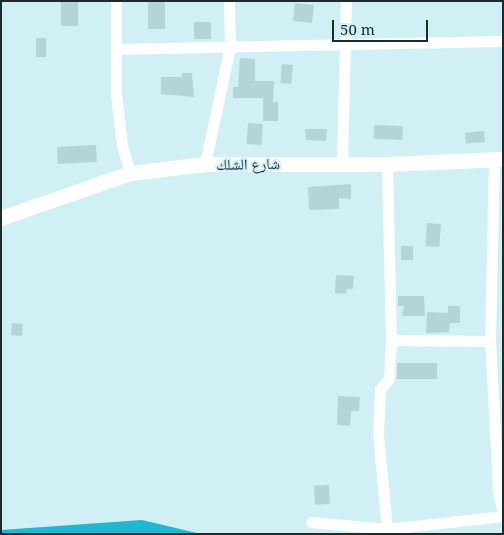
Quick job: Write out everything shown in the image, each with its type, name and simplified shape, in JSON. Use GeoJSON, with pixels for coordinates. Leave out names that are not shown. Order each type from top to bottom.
{"type":"FeatureCollection","features":[{"type":"Feature","properties":{"kind":"street"},"geometry":{"type":"LineString","coordinates":[[116,1],[116,94],[122,145],[130,173]]}},
{"type":"Feature","properties":{"kind":"street"},"geometry":{"type":"LineString","coordinates":[[204,164],[230,46],[229,1]]}},
{"type":"Feature","properties":{"kind":"street"},"geometry":{"type":"LineString","coordinates":[[342,162],[346,1]]}},
{"type":"Feature","properties":{"kind":"street"},"geometry":{"type":"LineString","coordinates":[[116,49],[503,42]]}},
{"type":"Feature","properties":{"kind":"street"},"geometry":{"type":"LineString","coordinates":[[498,159],[490,340],[498,491],[503,512]]}},
{"type":"Feature","properties":{"kind":"street","name":"شارع الشلك"},"geometry":{"type":"LineString","coordinates":[[1,218],[130,173],[204,164],[342,162],[387,164],[498,159]]}},
{"type":"Feature","properties":{"kind":"street"},"geometry":{"type":"LineString","coordinates":[[387,164],[391,340],[389,379],[380,389],[378,435],[387,529]]}},
{"type":"Feature","properties":{"kind":"street"},"geometry":{"type":"LineString","coordinates":[[391,340],[490,340]]}},
{"type":"Feature","properties":{"kind":"street"},"geometry":{"type":"LineString","coordinates":[[311,522],[387,529],[503,516]]}},
{"type":"Feature","properties":{"kind":"water"},"geometry":{"type":"Polygon","coordinates":[[[142,520],[201,534],[1,534],[1,530],[142,520]]]}},
{"type":"Feature","properties":{"kind":"building"},"geometry":{"type":"Polygon","coordinates":[[[61,1],[78,1],[78,26],[61,26],[61,1]]]}},
{"type":"Feature","properties":{"kind":"building"},"geometry":{"type":"Polygon","coordinates":[[[148,1],[165,1],[165,29],[148,29],[148,1]]]}},
{"type":"Feature","properties":{"kind":"building"},"geometry":{"type":"Polygon","coordinates":[[[295,3],[314,5],[312,23],[293,21],[295,3]]]}},
{"type":"Feature","properties":{"kind":"building"},"geometry":{"type":"Polygon","coordinates":[[[194,22],[211,22],[211,39],[194,39],[194,22]]]}},
{"type":"Feature","properties":{"kind":"building"},"geometry":{"type":"Polygon","coordinates":[[[36,38],[46,38],[46,57],[36,57],[36,38]]]}},
{"type":"Feature","properties":{"kind":"building"},"geometry":{"type":"Polygon","coordinates":[[[240,58],[255,59],[255,81],[274,81],[273,102],[278,102],[278,121],[263,121],[263,98],[233,98],[233,87],[238,87],[240,58]]]}},
{"type":"Feature","properties":{"kind":"building"},"geometry":{"type":"Polygon","coordinates":[[[282,64],[293,65],[291,84],[280,83],[282,64]]]}},
{"type":"Feature","properties":{"kind":"building"},"geometry":{"type":"Polygon","coordinates":[[[182,73],[192,73],[194,97],[161,94],[161,77],[182,77],[182,73]]]}},
{"type":"Feature","properties":{"kind":"building"},"geometry":{"type":"Polygon","coordinates":[[[248,123],[263,124],[261,145],[247,144],[248,123]]]}},
{"type":"Feature","properties":{"kind":"building"},"geometry":{"type":"Polygon","coordinates":[[[374,125],[403,126],[402,140],[374,139],[374,125]]]}},
{"type":"Feature","properties":{"kind":"building"},"geometry":{"type":"Polygon","coordinates":[[[305,129],[327,129],[326,141],[306,140],[305,129]]]}},
{"type":"Feature","properties":{"kind":"building"},"geometry":{"type":"Polygon","coordinates":[[[484,131],[485,142],[466,144],[465,133],[484,131]]]}},
{"type":"Feature","properties":{"kind":"building"},"geometry":{"type":"Polygon","coordinates":[[[96,145],[97,162],[58,164],[57,147],[96,145]]]}},
{"type":"Feature","properties":{"kind":"building"},"geometry":{"type":"Polygon","coordinates":[[[351,184],[351,199],[339,198],[339,209],[309,210],[308,187],[351,184]]]}},
{"type":"Feature","properties":{"kind":"building"},"geometry":{"type":"Polygon","coordinates":[[[427,223],[441,224],[439,247],[425,246],[427,223]]]}},
{"type":"Feature","properties":{"kind":"building"},"geometry":{"type":"Polygon","coordinates":[[[401,246],[413,246],[413,260],[401,260],[401,246]]]}},
{"type":"Feature","properties":{"kind":"building"},"geometry":{"type":"Polygon","coordinates":[[[336,275],[354,276],[353,289],[347,289],[346,294],[335,293],[336,275]]]}},
{"type":"Feature","properties":{"kind":"building"},"geometry":{"type":"Polygon","coordinates":[[[398,296],[424,296],[425,316],[402,316],[404,306],[398,306],[398,296]]]}},
{"type":"Feature","properties":{"kind":"building"},"geometry":{"type":"Polygon","coordinates":[[[448,306],[460,306],[460,323],[450,323],[449,332],[426,333],[427,312],[448,313],[448,306]]]}},
{"type":"Feature","properties":{"kind":"building"},"geometry":{"type":"Polygon","coordinates":[[[12,323],[23,324],[22,336],[11,335],[12,323]]]}},
{"type":"Feature","properties":{"kind":"building"},"geometry":{"type":"Polygon","coordinates":[[[397,363],[437,363],[437,379],[397,379],[397,363]]]}},
{"type":"Feature","properties":{"kind":"building"},"geometry":{"type":"Polygon","coordinates":[[[338,396],[360,397],[359,411],[351,411],[350,426],[337,425],[338,396]]]}},
{"type":"Feature","properties":{"kind":"building"},"geometry":{"type":"Polygon","coordinates":[[[329,485],[330,504],[315,505],[314,486],[329,485]]]}}]}
